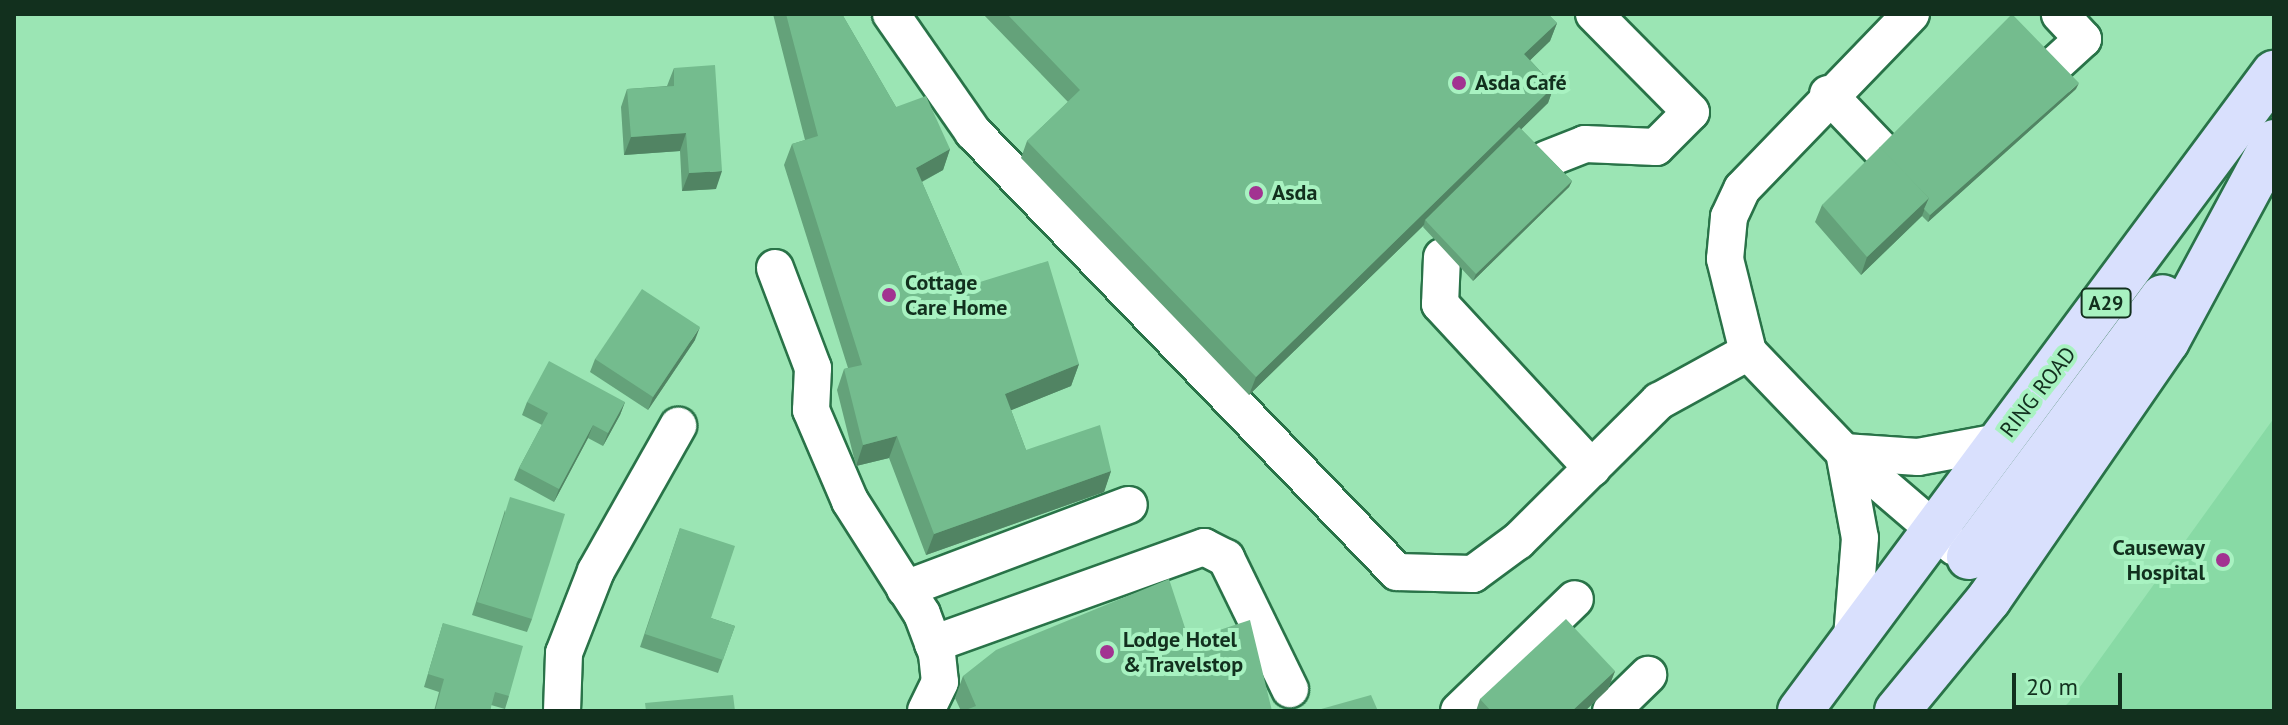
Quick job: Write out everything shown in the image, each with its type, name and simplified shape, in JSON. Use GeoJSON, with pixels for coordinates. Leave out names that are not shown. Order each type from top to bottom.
{"type":"FeatureCollection","features":[{"type":"Feature","properties":{"kind":"main road","name":"RING ROAD"},"geometry":{"type":"LineString","coordinates":[[1800,711],[2274,73]]}},
{"type":"Feature","properties":{"kind":"main road"},"geometry":{"type":"LineString","coordinates":[[1969,557],[2161,300],[2274,133]]}},
{"type":"Feature","properties":{"kind":"main road"},"geometry":{"type":"LineString","coordinates":[[1897,711],[1989,599],[2167,341],[2274,142]]}},
{"type":"Feature","properties":{"kind":"street"},"geometry":{"type":"LineString","coordinates":[[891,14],[973,132],[1397,572],[1473,574],[1683,383],[1748,352]]}},
{"type":"Feature","properties":{"kind":"street"},"geometry":{"type":"LineString","coordinates":[[1547,159],[1585,144],[1656,147],[1691,112],[1594,14]]}},
{"type":"Feature","properties":{"kind":"street"},"geometry":{"type":"LineString","coordinates":[[1911,14],[1828,94],[1761,165],[1729,217],[1725,259],[1748,352],[1844,452],[1969,557],[1989,599]]}},
{"type":"Feature","properties":{"kind":"street"},"geometry":{"type":"LineString","coordinates":[[2001,114],[2083,39],[2060,14]]}},
{"type":"Feature","properties":{"kind":"street"},"geometry":{"type":"LineString","coordinates":[[1828,94],[1918,188],[1942,167]]}},
{"type":"Feature","properties":{"kind":"street"},"geometry":{"type":"LineString","coordinates":[[1442,257],[1440,304],[1592,468]]}},
{"type":"Feature","properties":{"kind":"street"},"geometry":{"type":"LineString","coordinates":[[775,268],[813,368],[811,410],[850,501],[905,589],[933,644],[940,682],[926,711]]}},
{"type":"Feature","properties":{"kind":"street"},"geometry":{"type":"LineString","coordinates":[[562,711],[564,653],[596,571],[678,426]]}},
{"type":"Feature","properties":{"kind":"street"},"geometry":{"type":"LineString","coordinates":[[1844,452],[1918,457],[1999,442]]}},
{"type":"Feature","properties":{"kind":"street"},"geometry":{"type":"LineString","coordinates":[[1844,452],[1860,538],[1852,638]]}},
{"type":"Feature","properties":{"kind":"street"},"geometry":{"type":"LineString","coordinates":[[905,589],[1129,505]]}},
{"type":"Feature","properties":{"kind":"street"},"geometry":{"type":"LineString","coordinates":[[933,644],[1183,549],[1204,547],[1226,558],[1290,689]]}},
{"type":"Feature","properties":{"kind":"street"},"geometry":{"type":"LineString","coordinates":[[1459,711],[1575,599]]}},
{"type":"Feature","properties":{"kind":"street"},"geometry":{"type":"LineString","coordinates":[[1611,711],[1648,675]]}},
{"type":"Feature","properties":{"kind":"shaded area","name":"Causeway Hospital"},"geometry":{"type":"Polygon","coordinates":[[[2274,418],[2274,711],[2060,711],[2069,702],[2274,418]]]}},
{"type":"Feature","properties":{"kind":"building","name":"Cottage Care Home"},"geometry":{"type":"Polygon","coordinates":[[[786,14],[842,14],[896,107],[926,96],[950,149],[916,168],[967,286],[1048,261],[1079,364],[1005,394],[1026,450],[1100,425],[1111,471],[934,534],[897,436],[863,445],[844,369],[862,365],[792,144],[818,136],[786,14]]]}},
{"type":"Feature","properties":{"kind":"building","name":"Asda"},"geometry":{"type":"Polygon","coordinates":[[[1007,14],[1548,14],[1557,23],[1524,54],[1554,86],[1256,377],[1027,141],[1080,90],[1007,14]]]}},
{"type":"Feature","properties":{"kind":"building"},"geometry":{"type":"Polygon","coordinates":[[[2012,14],[2079,83],[1930,215],[1924,209],[1929,198],[1879,148],[2012,14]]]}},
{"type":"Feature","properties":{"kind":"building"},"geometry":{"type":"Polygon","coordinates":[[[715,65],[722,171],[689,173],[686,133],[631,137],[627,89],[674,86],[674,68],[715,65]]]}},
{"type":"Feature","properties":{"kind":"building"},"geometry":{"type":"Polygon","coordinates":[[[1519,127],[1572,181],[1476,274],[1425,220],[1519,127]]]}},
{"type":"Feature","properties":{"kind":"building"},"geometry":{"type":"Polygon","coordinates":[[[1880,147],[1929,198],[1867,257],[1822,205],[1880,147]]]}},
{"type":"Feature","properties":{"kind":"building"},"geometry":{"type":"Polygon","coordinates":[[[642,289],[700,327],[653,397],[595,359],[642,289]]]}},
{"type":"Feature","properties":{"kind":"building"},"geometry":{"type":"Polygon","coordinates":[[[549,361],[625,402],[608,433],[593,425],[559,489],[519,468],[548,413],[527,402],[549,361]]]}},
{"type":"Feature","properties":{"kind":"building"},"geometry":{"type":"Polygon","coordinates":[[[510,497],[565,514],[532,619],[477,602],[510,497]]]}},
{"type":"Feature","properties":{"kind":"building"},"geometry":{"type":"Polygon","coordinates":[[[680,528],[735,546],[711,618],[735,626],[723,660],[645,634],[680,528]]]}},
{"type":"Feature","properties":{"kind":"building","name":"Lodge Hotel & Travelstop"},"geometry":{"type":"Polygon","coordinates":[[[1169,579],[1189,640],[1250,620],[1272,711],[963,711],[976,706],[963,676],[996,650],[1169,579]]]}},
{"type":"Feature","properties":{"kind":"building"},"geometry":{"type":"Polygon","coordinates":[[[1566,619],[1615,671],[1572,711],[1491,711],[1480,699],[1566,619]]]}},
{"type":"Feature","properties":{"kind":"building"},"geometry":{"type":"Polygon","coordinates":[[[443,623],[523,646],[509,696],[495,692],[490,711],[435,711],[444,679],[428,674],[443,623]]]}},
{"type":"Feature","properties":{"kind":"building"},"geometry":{"type":"Polygon","coordinates":[[[733,695],[735,711],[646,711],[645,703],[733,695]]]}},
{"type":"Feature","properties":{"kind":"building"},"geometry":{"type":"Polygon","coordinates":[[[1371,695],[1378,711],[1314,711],[1371,695]]]}},
{"type":"Feature","properties":{"kind":"place","name":"Asda Café"},"geometry":{"type":"Point","coordinates":[1459,83]}},
{"type":"Feature","properties":{"kind":"place","name":"Asda"},"geometry":{"type":"Point","coordinates":[1256,193]}},
{"type":"Feature","properties":{"kind":"place","name":"Cottage Care Home"},"geometry":{"type":"Point","coordinates":[889,295]}},
{"type":"Feature","properties":{"kind":"place","name":"Causeway Hospital"},"geometry":{"type":"Point","coordinates":[2223,560]}},
{"type":"Feature","properties":{"kind":"place","name":"Lodge Hotel & Travelstop"},"geometry":{"type":"Point","coordinates":[1107,652]}}]}
